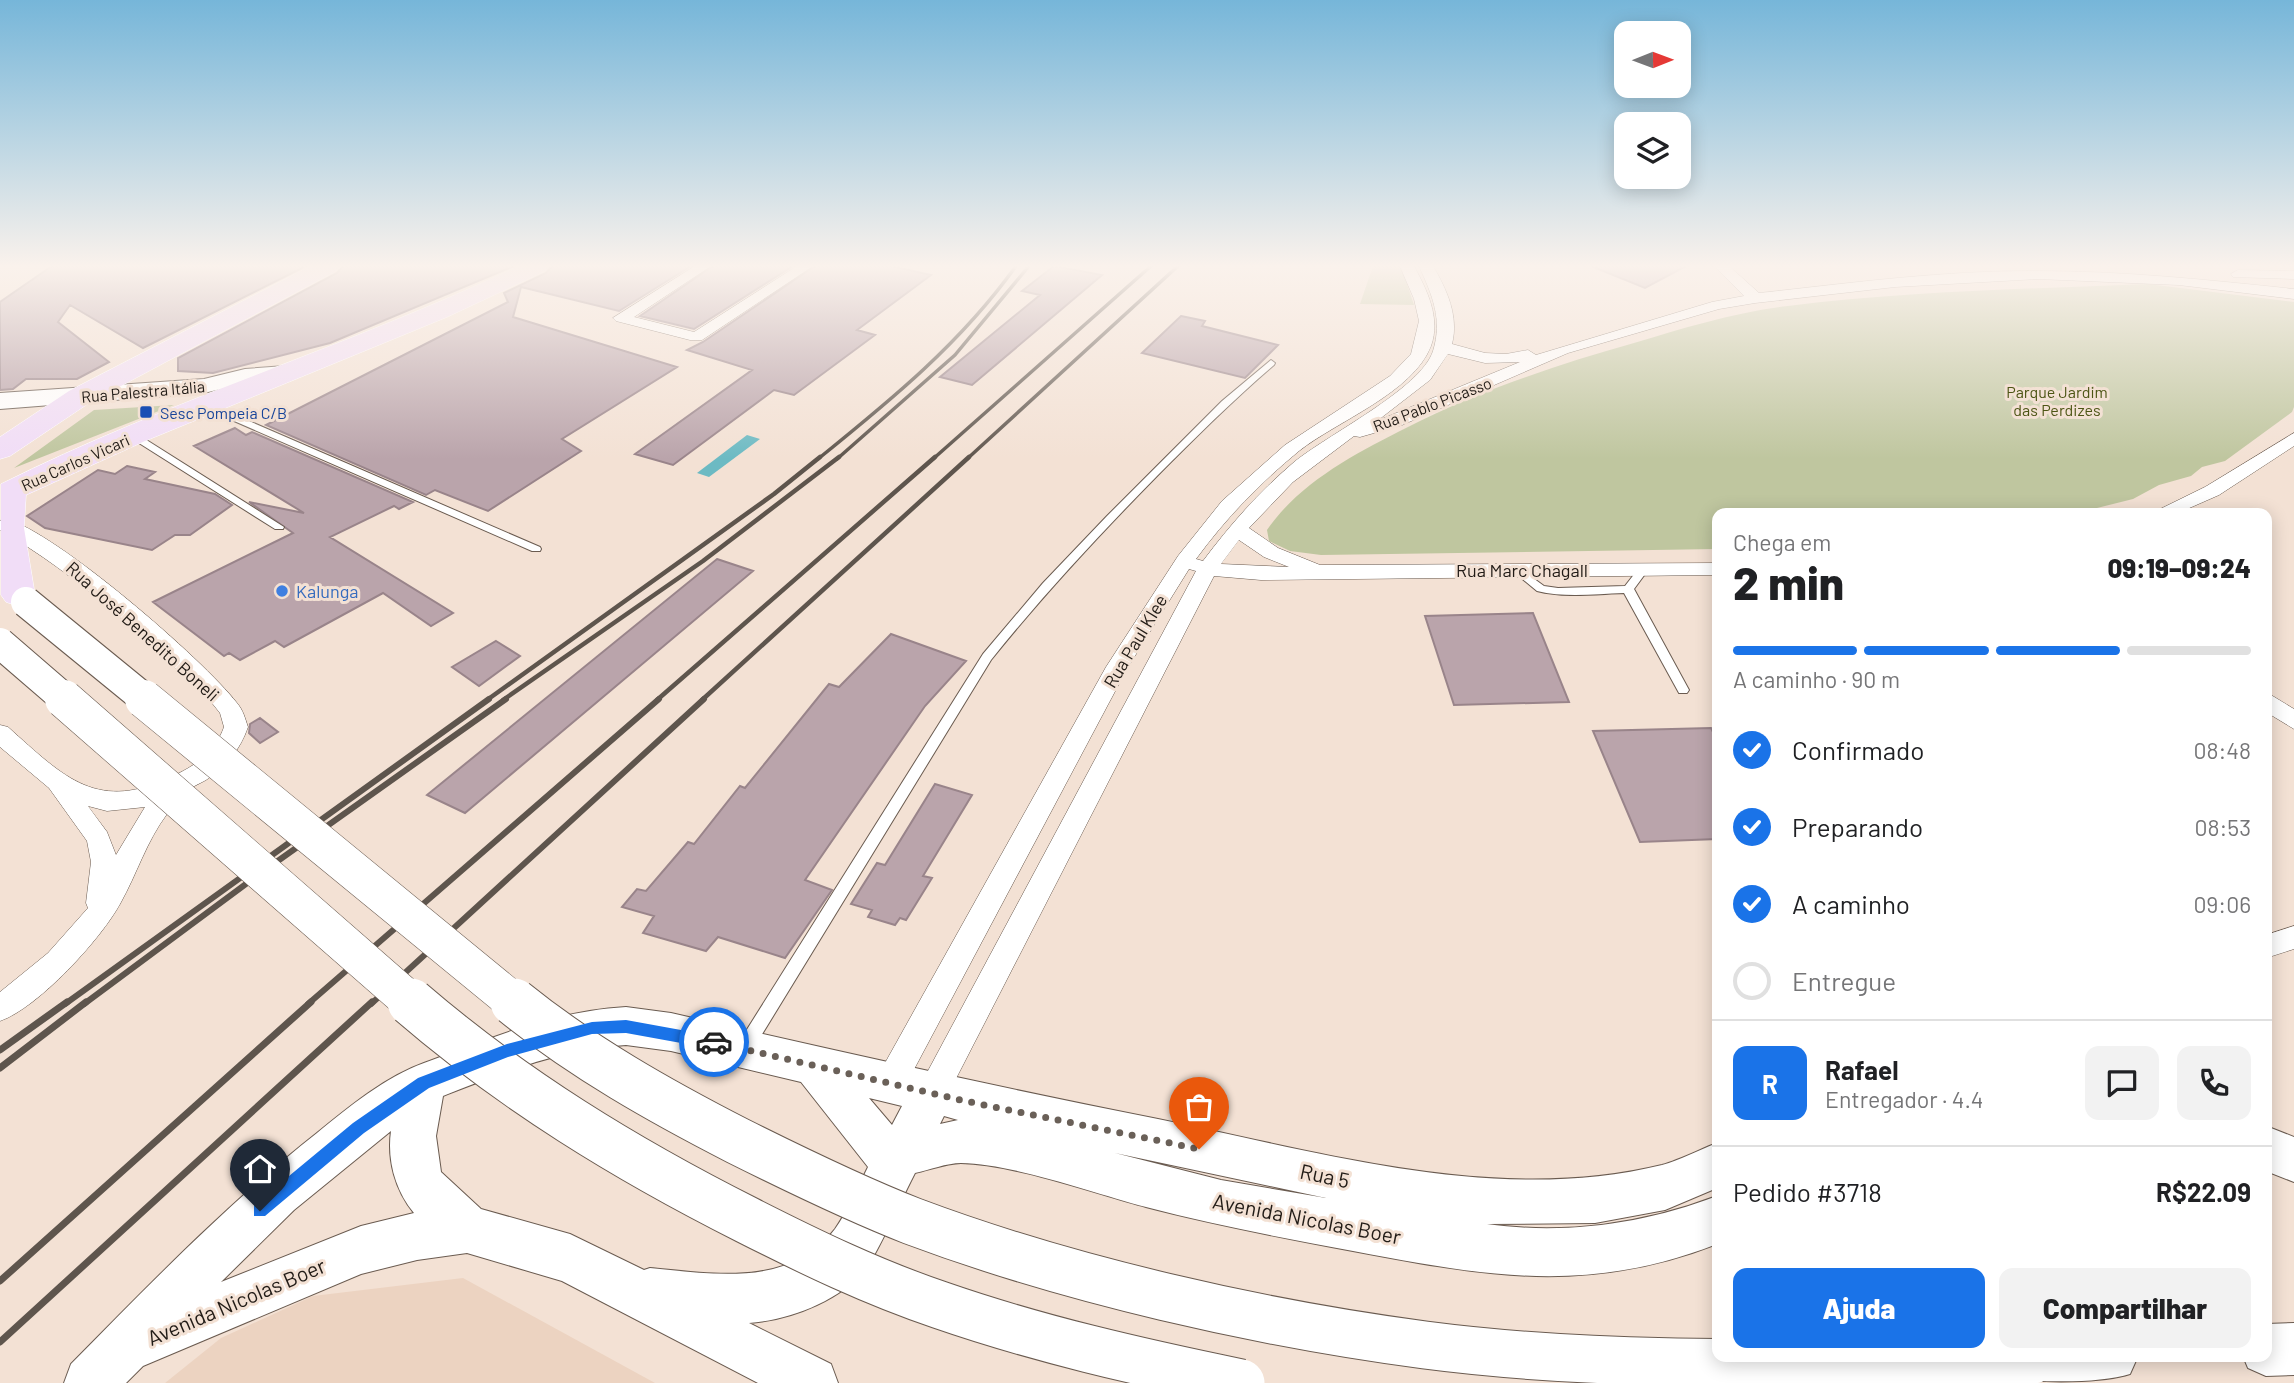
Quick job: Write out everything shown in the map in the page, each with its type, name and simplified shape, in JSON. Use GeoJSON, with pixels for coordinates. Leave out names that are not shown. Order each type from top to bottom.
{"type":"FeatureCollection","features":[{"type":"Feature","properties":{"kind":"main road"},"geometry":{"type":"LineString","coordinates":[[0,450],[79,397],[204,331]]}},
{"type":"Feature","properties":{"kind":"main road","name":"Rua Carlos Vicari"},"geometry":{"type":"LineString","coordinates":[[6,504],[134,436],[393,331]]}},
{"type":"Feature","properties":{"kind":"main road","name":"Rua Palestra Itália"},"geometry":{"type":"LineString","coordinates":[[0,401],[204,386],[245,376],[285,373]]}},
{"type":"Feature","properties":{"kind":"main road"},"geometry":{"type":"LineString","coordinates":[[6,504],[15,593],[547,1029],[673,1108],[776,1160],[910,1220],[1016,1256],[1176,1297],[1316,1327],[1426,1345],[1566,1357],[1712,1360]]}},
{"type":"Feature","properties":{"kind":"main road"},"geometry":{"type":"LineString","coordinates":[[0,643],[446,1032],[498,1074],[587,1134],[722,1208],[845,1269],[981,1318],[1139,1362],[1241,1383]]}},
{"type":"Feature","properties":{"kind":"main road","name":"Avenida Nicolas Boer"},"geometry":{"type":"LineString","coordinates":[[127,1347],[206,1261],[277,1194],[358,1128],[424,1083],[527,1044],[592,1028],[626,1026],[671,1032],[912,1087]]}},
{"type":"Feature","properties":{"kind":"main road"},"geometry":{"type":"LineString","coordinates":[[815,1066],[898,1159]]}},
{"type":"Feature","properties":{"kind":"main road"},"geometry":{"type":"LineString","coordinates":[[424,1083],[413,1135],[414,1169],[425,1190],[467,1229]]}},
{"type":"Feature","properties":{"kind":"main road"},"geometry":{"type":"LineString","coordinates":[[631,1290],[719,1300],[775,1296],[818,1278],[852,1246],[898,1159],[912,1087]]}},
{"type":"Feature","properties":{"kind":"main road","name":"Rua 5"},"geometry":{"type":"LineString","coordinates":[[912,1087],[1380,1186],[1493,1202],[1595,1200],[1665,1187],[1712,1168]]}},
{"type":"Feature","properties":{"kind":"main road","name":"Avenida Nicolas Boer"},"geometry":{"type":"LineString","coordinates":[[898,1159],[959,1141],[998,1146],[1221,1203],[1424,1240],[1516,1253],[1596,1251],[1678,1235],[1712,1222]]}},
{"type":"Feature","properties":{"kind":"main road"},"geometry":{"type":"LineString","coordinates":[[2272,1151],[2294,1160]]}},
{"type":"Feature","properties":{"kind":"main road","name":"Avenida Nicolas Boer"},"geometry":{"type":"LineString","coordinates":[[127,1347],[206,1311],[361,1250],[417,1236],[467,1229],[570,1259],[812,1383]]}},
{"type":"Feature","properties":{"kind":"main road"},"geometry":{"type":"LineString","coordinates":[[90,1383],[127,1347]]}},
{"type":"Feature","properties":{"kind":"main road"},"geometry":{"type":"LineString","coordinates":[[2272,1350],[2294,1349]]}},
{"type":"Feature","properties":{"kind":"street"},"geometry":{"type":"LineString","coordinates":[[671,331],[696,337],[706,331]]}},
{"type":"Feature","properties":{"kind":"street","name":"Rua Paul Klee"},"geometry":{"type":"LineString","coordinates":[[912,1087],[1117,667],[1185,562],[1211,525],[1293,448],[1392,380],[1418,358],[1428,331]]}},
{"type":"Feature","properties":{"kind":"street","name":"Rua Paul Klee"},"geometry":{"type":"LineString","coordinates":[[912,1087],[1208,568],[1237,528],[1282,482],[1409,388],[1433,366],[1443,346],[1447,331]]}},
{"type":"Feature","properties":{"kind":"street","name":"Rua Pablo Picasso"},"geometry":{"type":"LineString","coordinates":[[1443,346],[1476,358],[1496,361],[1562,349],[1626,331]]}},
{"type":"Feature","properties":{"kind":"street","name":"Rua Pablo Picasso"},"geometry":{"type":"LineString","coordinates":[[1339,438],[1396,421],[1562,349]]}},
{"type":"Feature","properties":{"kind":"street"},"geometry":{"type":"LineString","coordinates":[[2173,508],[2212,491],[2294,438]]}},
{"type":"Feature","properties":{"kind":"street","name":"Rua José Benedito Boneli"},"geometry":{"type":"LineString","coordinates":[[0,733],[61,787],[85,798],[103,802],[148,798],[175,788],[223,755],[232,741],[236,727],[231,711],[200,678],[76,569],[44,545],[6,504]]}},
{"type":"Feature","properties":{"kind":"street","name":"Rua Marc Chagall"},"geometry":{"type":"LineString","coordinates":[[1237,528],[1276,556],[1328,571]]}},
{"type":"Feature","properties":{"kind":"street","name":"Rua Marc Chagall"},"geometry":{"type":"LineString","coordinates":[[1185,562],[1208,568],[1261,574],[1328,571],[1712,569]]}},
{"type":"Feature","properties":{"kind":"street"},"geometry":{"type":"LineString","coordinates":[[2272,704],[2294,721]]}},
{"type":"Feature","properties":{"kind":"street"},"geometry":{"type":"LineString","coordinates":[[61,787],[101,840],[105,852],[107,868],[96,920]]}},
{"type":"Feature","properties":{"kind":"street"},"geometry":{"type":"LineString","coordinates":[[0,1009],[78,942],[96,920],[117,886],[134,844],[148,820],[175,788]]}},
{"type":"Feature","properties":{"kind":"street"},"geometry":{"type":"LineString","coordinates":[[2272,945],[2294,937]]}},
{"type":"Feature","properties":{"kind":"lane"},"geometry":{"type":"LineString","coordinates":[[743,1050],[987,657],[1034,598],[1098,530],[1242,387],[1271,363]]}},
{"type":"Feature","properties":{"kind":"lane"},"geometry":{"type":"LineString","coordinates":[[205,405],[536,549]]}},
{"type":"Feature","properties":{"kind":"lane"},"geometry":{"type":"LineString","coordinates":[[134,436],[279,527]]}},
{"type":"Feature","properties":{"kind":"lane"},"geometry":{"type":"LineString","coordinates":[[1518,570],[1541,589],[1558,592],[1628,589],[1643,570]]}},
{"type":"Feature","properties":{"kind":"lane"},"geometry":{"type":"LineString","coordinates":[[1628,589],[1683,690]]}},
{"type":"Feature","properties":{"kind":"shaded area"},"geometry":{"type":"Polygon","coordinates":[[[463,1278],[655,1383],[165,1383],[221,1338],[313,1296],[463,1278]]]}},
{"type":"Feature","properties":{"kind":"green space","name":"Parque Jardim das Perdizes"},"geometry":{"type":"Polygon","coordinates":[[[2294,331],[2294,407],[2292,412],[2225,461],[2202,467],[2191,476],[2159,485],[2133,499],[2097,508],[1712,508],[1712,549],[1321,555],[1290,551],[1269,541],[1267,530],[1295,498],[1348,459],[1387,438],[1461,402],[1518,380],[1672,332],[2294,331]]]}},
{"type":"Feature","properties":{"kind":"green space"},"geometry":{"type":"Polygon","coordinates":[[[174,405],[14,468],[94,410],[174,405]]]}},
{"type":"Feature","properties":{"kind":"water"},"geometry":{"type":"Polygon","coordinates":[[[747,435],[760,439],[709,477],[697,473],[747,435]]]}},
{"type":"Feature","properties":{"kind":"building"},"geometry":{"type":"Polygon","coordinates":[[[0,331],[69,331],[109,362],[77,379],[26,379],[13,389],[0,390],[0,331]]]}},
{"type":"Feature","properties":{"kind":"building"},"geometry":{"type":"Polygon","coordinates":[[[113,331],[178,331],[143,348],[113,331]]]}},
{"type":"Feature","properties":{"kind":"building"},"geometry":{"type":"Polygon","coordinates":[[[229,331],[360,331],[330,343],[213,373],[178,371],[178,358],[229,331]]]}},
{"type":"Feature","properties":{"kind":"building"},"geometry":{"type":"Polygon","coordinates":[[[452,331],[557,331],[677,367],[562,439],[581,451],[488,511],[435,490],[426,495],[266,425],[452,331]]]}},
{"type":"Feature","properties":{"kind":"building"},"geometry":{"type":"Polygon","coordinates":[[[720,331],[859,331],[875,335],[794,395],[774,390],[673,465],[635,454],[752,370],[687,350],[720,331]]]}},
{"type":"Feature","properties":{"kind":"building"},"geometry":{"type":"Polygon","coordinates":[[[997,331],[1036,331],[972,385],[940,377],[997,331]]]}},
{"type":"Feature","properties":{"kind":"building"},"geometry":{"type":"Polygon","coordinates":[[[1166,331],[1220,331],[1278,345],[1245,378],[1142,353],[1166,331]]]}},
{"type":"Feature","properties":{"kind":"building"},"geometry":{"type":"Polygon","coordinates":[[[235,428],[246,435],[252,432],[413,502],[399,509],[394,506],[330,537],[453,613],[431,626],[383,593],[284,647],[275,641],[240,660],[229,653],[224,656],[153,602],[293,533],[249,502],[304,513],[194,446],[235,428]]]}},
{"type":"Feature","properties":{"kind":"building"},"geometry":{"type":"Polygon","coordinates":[[[127,466],[155,472],[145,479],[215,494],[232,505],[190,535],[175,535],[152,550],[45,528],[27,516],[98,470],[115,474],[127,466]]]}},
{"type":"Feature","properties":{"kind":"building"},"geometry":{"type":"Polygon","coordinates":[[[717,559],[753,571],[465,813],[427,795],[717,559]]]}},
{"type":"Feature","properties":{"kind":"building"},"geometry":{"type":"Polygon","coordinates":[[[1533,613],[1569,702],[1454,705],[1425,616],[1533,613]]]}},
{"type":"Feature","properties":{"kind":"building"},"geometry":{"type":"Polygon","coordinates":[[[891,634],[966,661],[925,706],[805,880],[832,890],[785,958],[718,937],[706,951],[643,933],[654,916],[622,907],[637,889],[646,891],[688,842],[694,844],[740,786],[745,788],[829,684],[839,687],[891,634]]]}},
{"type":"Feature","properties":{"kind":"building"},"geometry":{"type":"Polygon","coordinates":[[[496,641],[520,656],[479,686],[452,667],[496,641]]]}},
{"type":"Feature","properties":{"kind":"building"},"geometry":{"type":"Polygon","coordinates":[[[260,718],[278,732],[260,743],[249,733],[250,724],[260,718]]]}},
{"type":"Feature","properties":{"kind":"building"},"geometry":{"type":"Polygon","coordinates":[[[1711,728],[1712,839],[1640,842],[1593,731],[1711,728]]]}},
{"type":"Feature","properties":{"kind":"building"},"geometry":{"type":"Polygon","coordinates":[[[935,784],[972,795],[923,876],[932,878],[906,920],[900,918],[895,925],[868,917],[872,910],[851,904],[877,863],[885,865],[935,784]]]}},
{"type":"Feature","properties":{"kind":"railway"},"geometry":{"type":"LineString","coordinates":[[818,459],[924,369],[962,331]]}},
{"type":"Feature","properties":{"kind":"railway"},"geometry":{"type":"LineString","coordinates":[[837,459],[955,355],[975,331]]}},
{"type":"Feature","properties":{"kind":"railway"},"geometry":{"type":"LineString","coordinates":[[933,459],[1078,331]]}},
{"type":"Feature","properties":{"kind":"railway"},"geometry":{"type":"LineString","coordinates":[[967,459],[1107,331]]}},
{"type":"Feature","properties":{"kind":"railway"},"geometry":{"type":"LineString","coordinates":[[487,700],[774,494],[820,457]]}},
{"type":"Feature","properties":{"kind":"railway"},"geometry":{"type":"LineString","coordinates":[[503,700],[703,561],[839,457]]}},
{"type":"Feature","properties":{"kind":"railway"},"geometry":{"type":"LineString","coordinates":[[657,700],[935,457]]}},
{"type":"Feature","properties":{"kind":"railway"},"geometry":{"type":"LineString","coordinates":[[702,700],[969,457]]}},
{"type":"Feature","properties":{"kind":"railway"},"geometry":{"type":"LineString","coordinates":[[65,1004],[489,699]]}},
{"type":"Feature","properties":{"kind":"railway"},"geometry":{"type":"LineString","coordinates":[[84,1004],[258,875],[506,699]]}},
{"type":"Feature","properties":{"kind":"railway"},"geometry":{"type":"LineString","coordinates":[[308,1004],[659,699]]}},
{"type":"Feature","properties":{"kind":"railway"},"geometry":{"type":"LineString","coordinates":[[371,1004],[704,699]]}},
{"type":"Feature","properties":{"kind":"railway"},"geometry":{"type":"LineString","coordinates":[[0,1050],[67,1002]]}},
{"type":"Feature","properties":{"kind":"railway"},"geometry":{"type":"LineString","coordinates":[[0,1068],[86,1002]]}},
{"type":"Feature","properties":{"kind":"railway"},"geometry":{"type":"LineString","coordinates":[[0,1281],[311,1002]]}},
{"type":"Feature","properties":{"kind":"railway"},"geometry":{"type":"LineString","coordinates":[[0,1342],[372,1002]]}},
{"type":"Feature","properties":{"kind":"way so far"},"geometry":{"type":"LineString","coordinates":[[714,1042],[965,1101],[1199,1149]]}},
{"type":"Feature","properties":{"kind":"place","name":"Sesc Pompeia C/B"},"geometry":{"type":"Point","coordinates":[146,412]}},
{"type":"Feature","properties":{"kind":"place","name":"Kalunga"},"geometry":{"type":"Point","coordinates":[282,591]}},
{"type":"Feature","properties":{"kind":"route"},"geometry":{"type":"LineString","coordinates":[[260,1211],[358,1128],[424,1083],[507,1050],[592,1028],[626,1026],[671,1032],[714,1042]]}}]}
